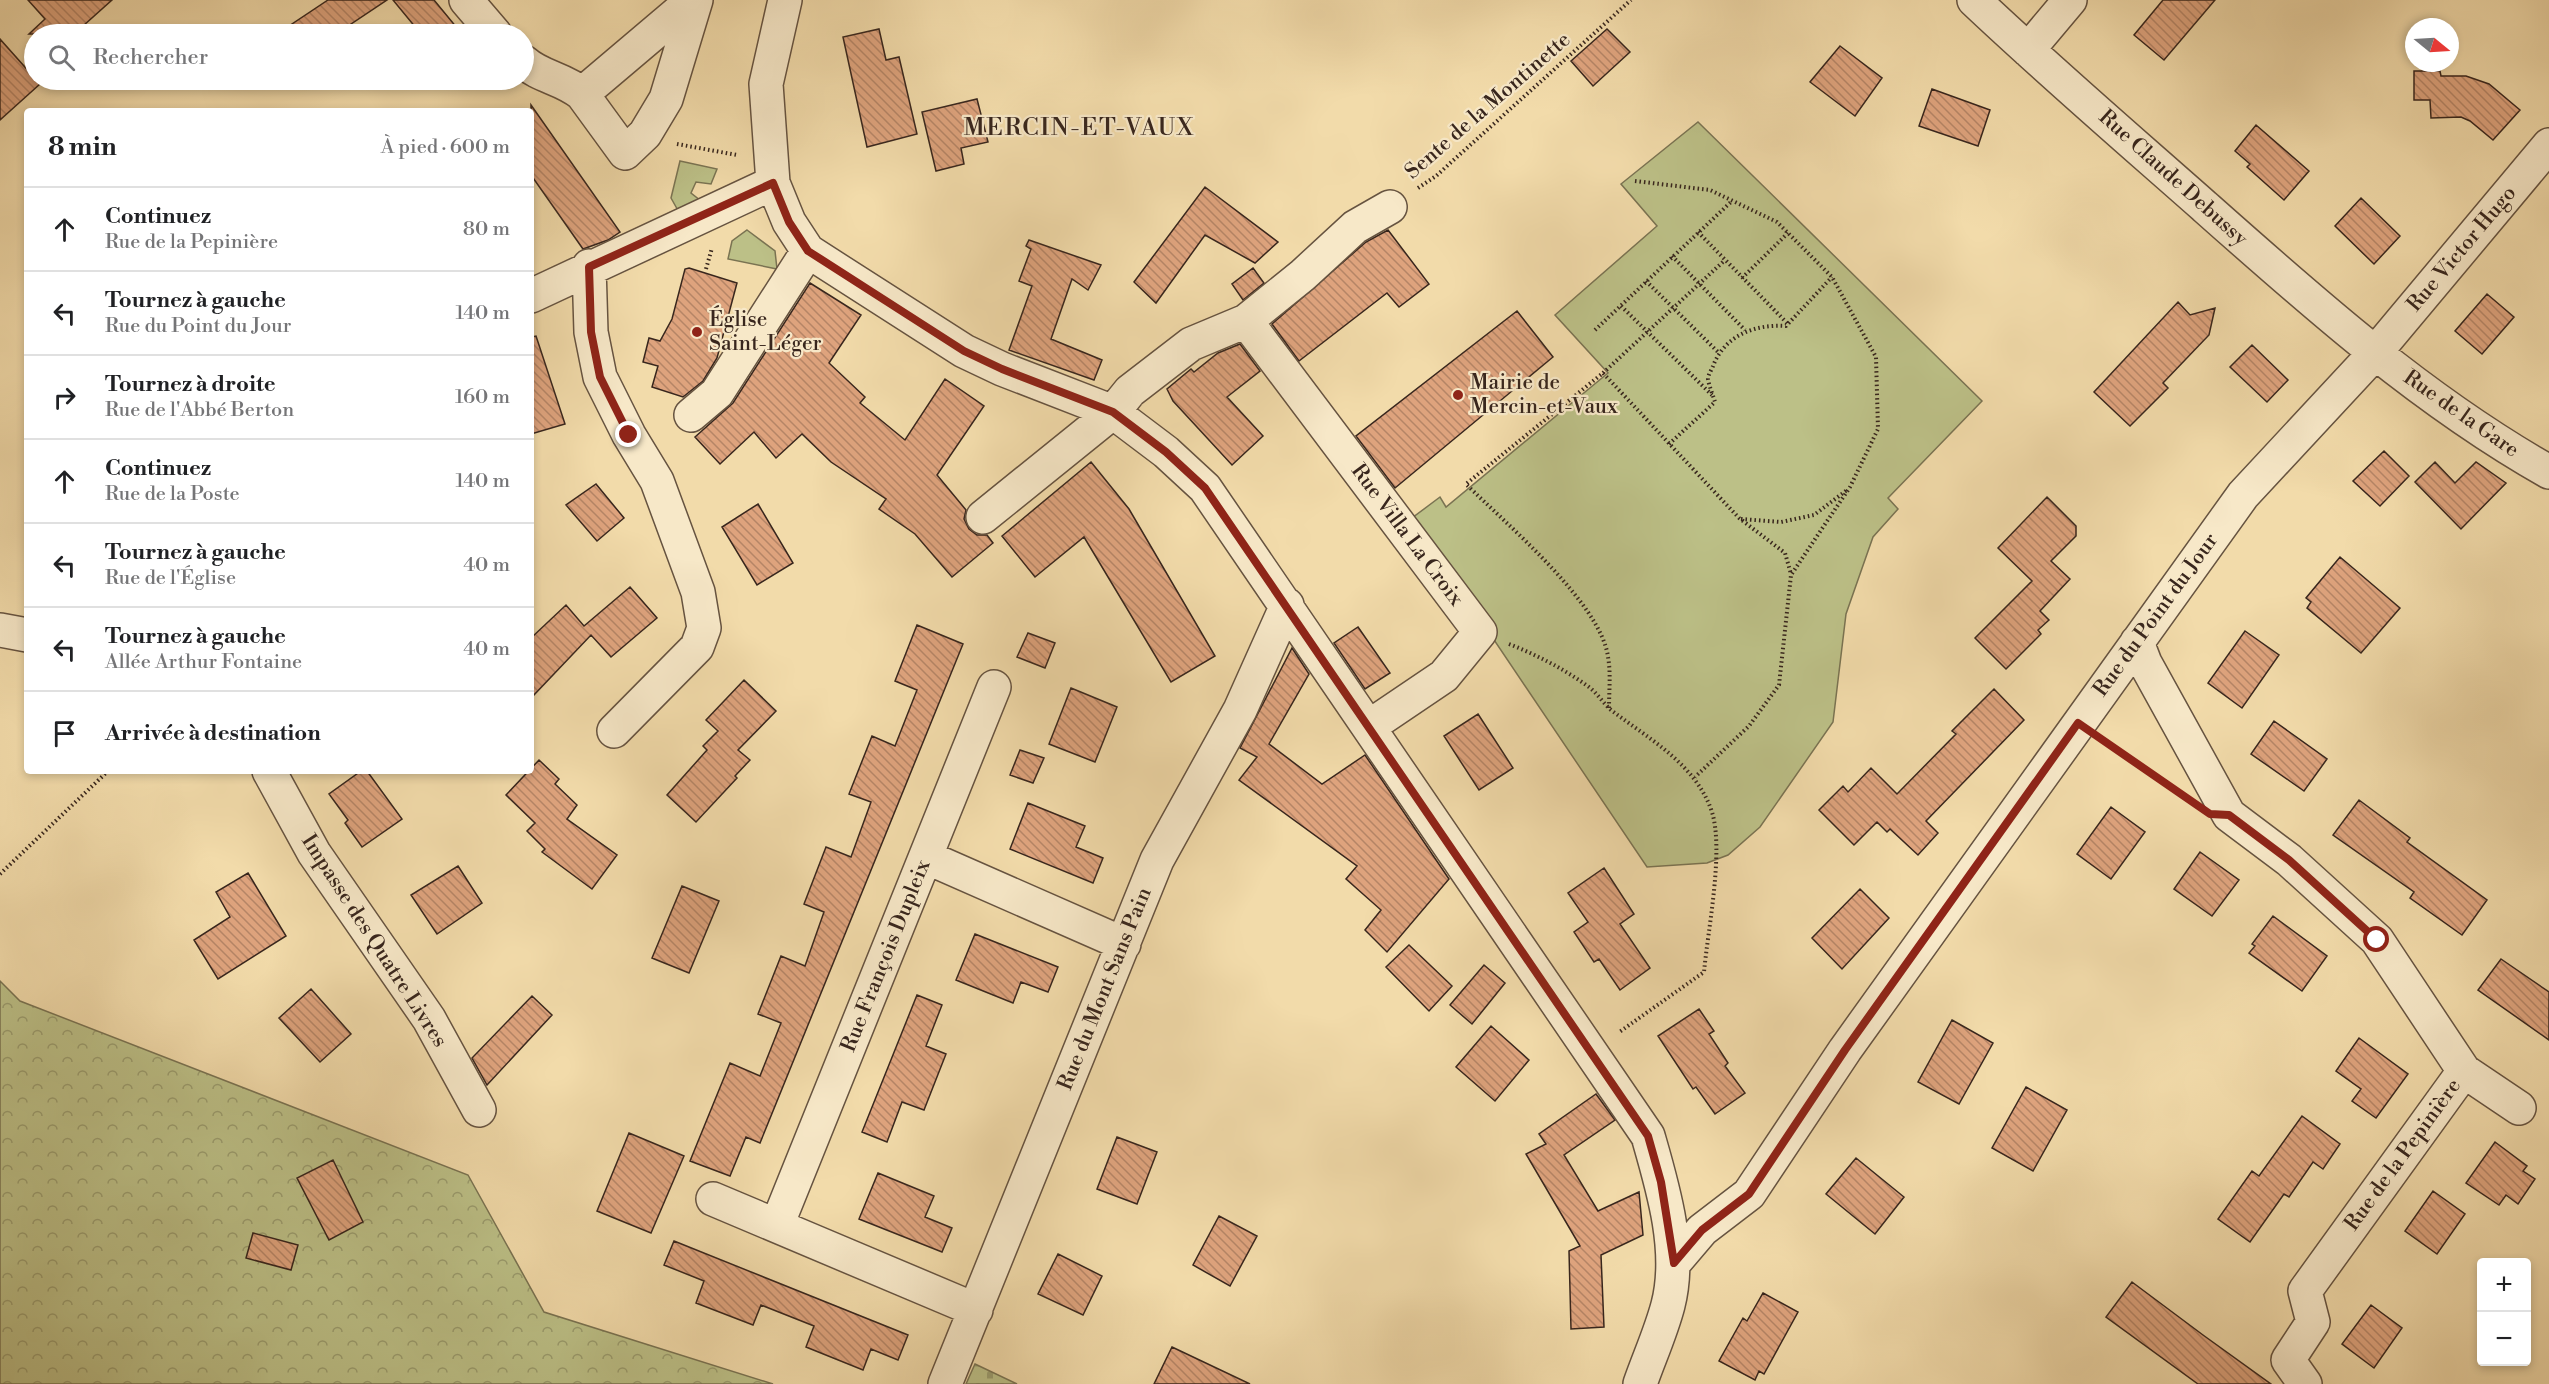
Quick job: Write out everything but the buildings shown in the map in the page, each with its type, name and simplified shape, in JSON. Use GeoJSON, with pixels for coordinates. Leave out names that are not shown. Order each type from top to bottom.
{"type":"FeatureCollection","features":[{"type":"Feature","properties":{"kind":"street"},"geometry":{"type":"LineString","coordinates":[[466,0],[486,24]]}},
{"type":"Feature","properties":{"kind":"street"},"geometry":{"type":"LineString","coordinates":[[534,70],[568,82],[582,94],[626,153],[645,134],[666,99],[694,0]]}},
{"type":"Feature","properties":{"kind":"street"},"geometry":{"type":"LineString","coordinates":[[582,94],[694,0]]}},
{"type":"Feature","properties":{"kind":"street"},"geometry":{"type":"LineString","coordinates":[[785,0],[766,84],[773,183],[789,222],[808,251],[964,351],[1002,369],[1113,412],[1166,452],[1205,488],[1370,726],[1648,1136],[1661,1182],[1674,1263],[1669,1304],[1640,1384]]}},
{"type":"Feature","properties":{"kind":"street","name":"Rue Claude Debussy"},"geometry":{"type":"LineString","coordinates":[[1974,0],[2247,244],[2375,353]]}},
{"type":"Feature","properties":{"kind":"street"},"geometry":{"type":"LineString","coordinates":[[2028,50],[2070,0]]}},
{"type":"Feature","properties":{"kind":"street","name":"Rue Victor Hugo"},"geometry":{"type":"LineString","coordinates":[[2375,353],[2549,146]]}},
{"type":"Feature","properties":{"kind":"street"},"geometry":{"type":"LineString","coordinates":[[534,294],[773,183]]}},
{"type":"Feature","properties":{"kind":"street"},"geometry":{"type":"LineString","coordinates":[[983,517],[1113,412],[1130,391],[1191,344],[1246,321],[1303,275],[1355,227],[1390,207]]}},
{"type":"Feature","properties":{"kind":"street"},"geometry":{"type":"LineString","coordinates":[[691,415],[724,384],[808,251]]}},
{"type":"Feature","properties":{"kind":"street"},"geometry":{"type":"LineString","coordinates":[[589,267],[591,332],[600,377],[629,435],[657,481],[698,592],[704,628],[697,647],[614,731]]}},
{"type":"Feature","properties":{"kind":"street","name":"Rue Villa La Croix"},"geometry":{"type":"LineString","coordinates":[[1246,321],[1480,632]]}},
{"type":"Feature","properties":{"kind":"street","name":"Rue de la Gare"},"geometry":{"type":"LineString","coordinates":[[2375,353],[2499,444],[2549,472]]}},
{"type":"Feature","properties":{"kind":"street","name":"Rue du Point du Jour"},"geometry":{"type":"LineString","coordinates":[[1674,1263],[1702,1230],[1749,1194],[1845,1050],[2243,495],[2375,353]]}},
{"type":"Feature","properties":{"kind":"street","name":"Rue du Mont Sans Pain"},"geometry":{"type":"LineString","coordinates":[[945,1384],[1157,860],[1240,710],[1287,605]]}},
{"type":"Feature","properties":{"kind":"street"},"geometry":{"type":"LineString","coordinates":[[0,630],[24,635]]}},
{"type":"Feature","properties":{"kind":"street"},"geometry":{"type":"LineString","coordinates":[[1370,726],[1444,676],[1480,632]]}},
{"type":"Feature","properties":{"kind":"street","name":"Rue de la Pepinière"},"geometry":{"type":"LineString","coordinates":[[2137,642],[2145,663],[2229,815],[2289,860],[2377,940],[2464,1071],[2305,1291],[2313,1322],[2288,1360],[2305,1384]]}},
{"type":"Feature","properties":{"kind":"street","name":"Rue François Dupleix"},"geometry":{"type":"LineString","coordinates":[[777,1225],[994,687]]}},
{"type":"Feature","properties":{"kind":"street","name":"Impasse des Quatre Livres"},"geometry":{"type":"LineString","coordinates":[[271,774],[314,853],[429,1019],[479,1110]]}},
{"type":"Feature","properties":{"kind":"street"},"geometry":{"type":"LineString","coordinates":[[926,857],[1124,944]]}},
{"type":"Feature","properties":{"kind":"street"},"geometry":{"type":"LineString","coordinates":[[2464,1071],[2519,1108]]}},
{"type":"Feature","properties":{"kind":"street"},"geometry":{"type":"LineString","coordinates":[[713,1199],[976,1310]]}},
{"type":"Feature","properties":{"kind":"path","name":"Sente de la Montinette"},"geometry":{"type":"LineString","coordinates":[[1390,207],[1436,176],[1631,0]]}},
{"type":"Feature","properties":{"kind":"path"},"geometry":{"type":"LineString","coordinates":[[684,146],[725,154]]}},
{"type":"Feature","properties":{"kind":"path"},"geometry":{"type":"LineString","coordinates":[[1635,182],[1710,190],[1777,222],[1832,277],[1876,357],[1878,429],[1850,488],[1791,575]]}},
{"type":"Feature","properties":{"kind":"path"},"geometry":{"type":"LineString","coordinates":[[1595,330],[1732,201]]}},
{"type":"Feature","properties":{"kind":"path"},"geometry":{"type":"LineString","coordinates":[[1698,232],[1788,324]]}},
{"type":"Feature","properties":{"kind":"path"},"geometry":{"type":"LineString","coordinates":[[1742,278],[1788,233]]}},
{"type":"Feature","properties":{"kind":"path"},"geometry":{"type":"LineString","coordinates":[[1672,256],[1745,330]]}},
{"type":"Feature","properties":{"kind":"path"},"geometry":{"type":"LineString","coordinates":[[1609,708],[1608,655],[1595,621],[1571,589],[1466,484],[1603,373],[1725,260]]}},
{"type":"Feature","properties":{"kind":"path"},"geometry":{"type":"LineString","coordinates":[[1669,444],[1715,402],[1708,378],[1719,353],[1745,330],[1788,324],[1832,277]]}},
{"type":"Feature","properties":{"kind":"path"},"geometry":{"type":"LineString","coordinates":[[1647,281],[1719,353]]}},
{"type":"Feature","properties":{"kind":"path"},"geometry":{"type":"LineString","coordinates":[[1621,306],[1714,396]]}},
{"type":"Feature","properties":{"kind":"path"},"geometry":{"type":"LineString","coordinates":[[1603,373],[1739,518],[1785,553],[1791,575],[1779,686],[1749,726],[1695,777]]}},
{"type":"Feature","properties":{"kind":"path"},"geometry":{"type":"LineString","coordinates":[[1739,518],[1781,522],[1814,515],[1850,488]]}},
{"type":"Feature","properties":{"kind":"path"},"geometry":{"type":"LineString","coordinates":[[1480,632],[1543,658],[1591,688],[1609,708],[1656,743],[1695,777],[1712,813],[1716,851],[1704,972],[1591,1053]]}},
{"type":"Feature","properties":{"kind":"path"},"geometry":{"type":"LineString","coordinates":[[2078,723],[2182,794]]}},
{"type":"Feature","properties":{"kind":"path"},"geometry":{"type":"LineString","coordinates":[[0,874],[105,774]]}},
{"type":"Feature","properties":{"kind":"green space"},"geometry":{"type":"Polygon","coordinates":[[[1698,122],[1982,401],[1888,498],[1898,509],[1873,537],[1846,614],[1833,722],[1760,827],[1728,855],[1707,863],[1647,867],[1412,518],[1440,497],[1446,507],[1608,373],[1555,315],[1657,226],[1621,184],[1698,122]]]}},
{"type":"Feature","properties":{"kind":"green space"},"geometry":{"type":"Polygon","coordinates":[[[680,161],[717,169],[711,184],[696,182],[691,193],[701,201],[680,214],[671,198],[680,161]]]}},
{"type":"Feature","properties":{"kind":"green space"},"geometry":{"type":"Polygon","coordinates":[[[747,230],[775,251],[777,269],[728,259],[732,241],[747,230]]]}},
{"type":"Feature","properties":{"kind":"green space"},"geometry":{"type":"Polygon","coordinates":[[[0,981],[20,1001],[468,1175],[544,1312],[773,1384],[0,1384],[0,981]]]}},
{"type":"Feature","properties":{"kind":"green space"},"geometry":{"type":"Polygon","coordinates":[[[975,1364],[1017,1384],[966,1384],[975,1364]]]}},
{"type":"Feature","properties":{"kind":"place","name":"Église Saint-Léger"},"geometry":{"type":"Point","coordinates":[697,332]}},
{"type":"Feature","properties":{"kind":"place","name":"Mairie de Mercin-et-Vaux"},"geometry":{"type":"Point","coordinates":[1458,395]}},
{"type":"Feature","properties":{"kind":"district","name":"MERCIN-ET-VAUX"},"geometry":{"type":"Point","coordinates":[1079,128]}},
{"type":"Feature","properties":{"kind":"route"},"geometry":{"type":"LineString","coordinates":[[629,435],[600,377],[591,332],[589,267],[773,183],[789,222],[808,251],[964,351],[1002,369],[1113,412],[1166,452],[1205,488],[1370,726],[1648,1136],[1661,1182],[1674,1263],[1702,1230],[1749,1194],[1845,1050],[2078,723],[2210,814],[2229,815],[2289,860],[2377,940]]}}]}
